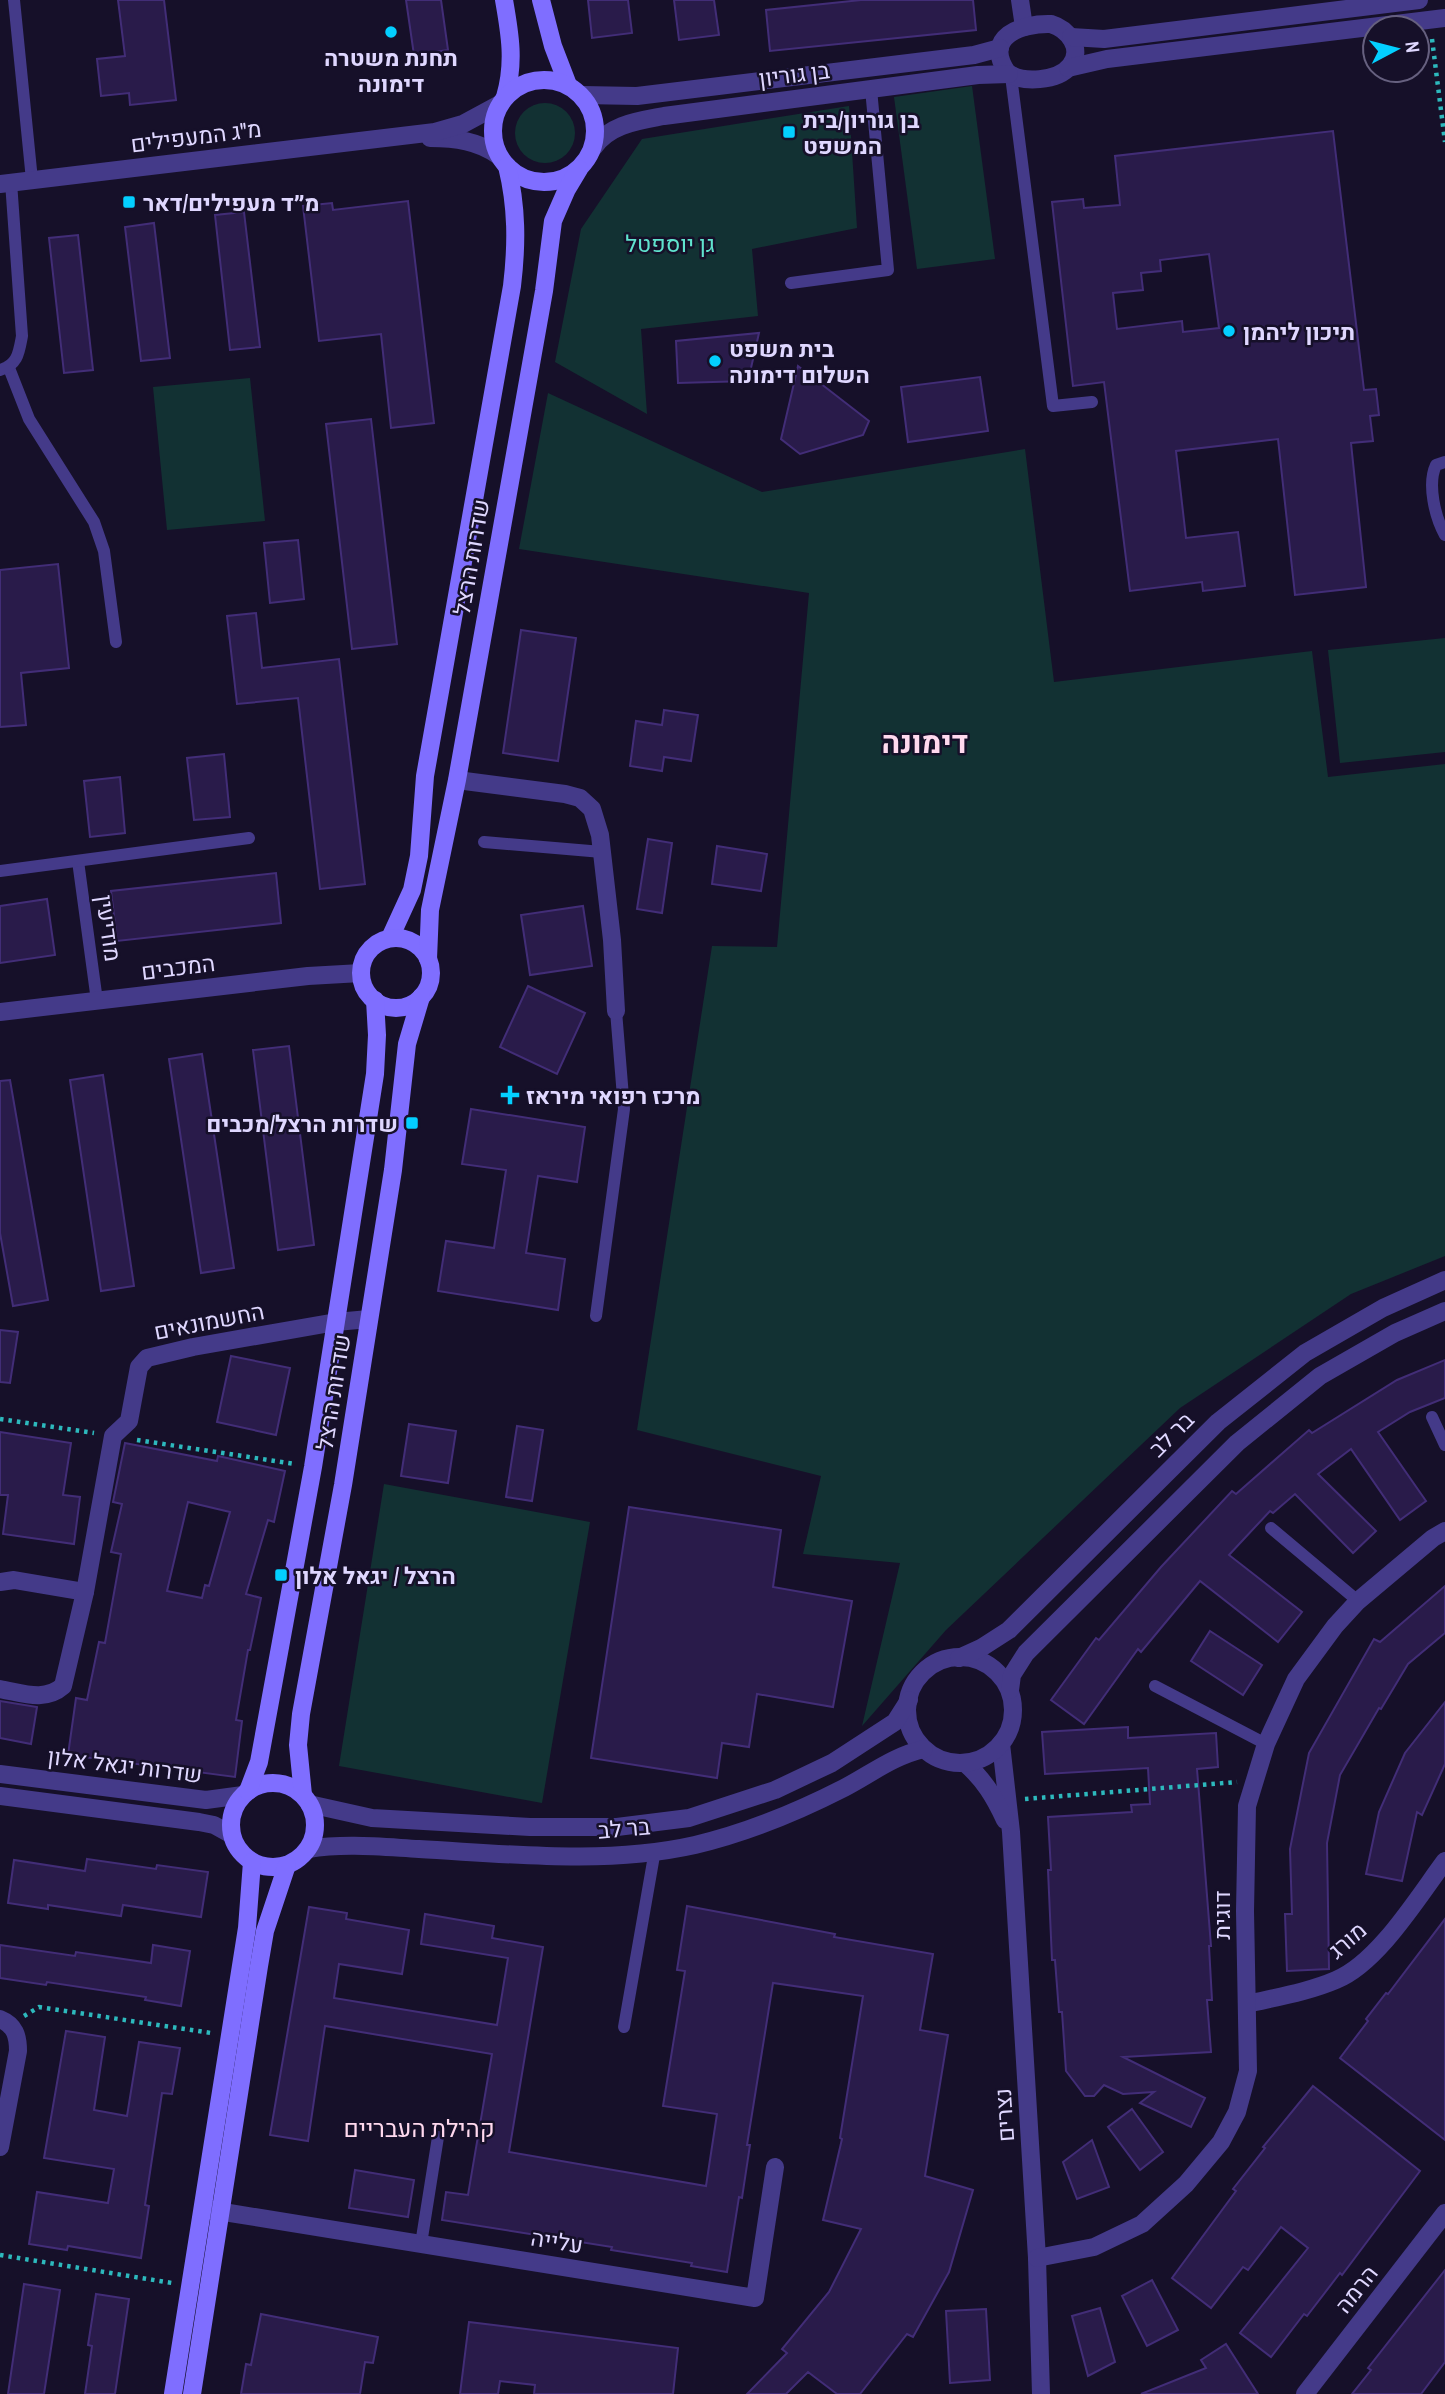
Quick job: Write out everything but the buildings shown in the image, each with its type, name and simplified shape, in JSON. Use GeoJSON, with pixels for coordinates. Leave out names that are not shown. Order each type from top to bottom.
{"type":"FeatureCollection","features":[{"type":"Feature","properties":{"kind":"main road"},"geometry":{"type":"LineString","coordinates":[[504,0],[512,59],[510,79],[495,117],[493,130],[503,161],[519,176],[534,182],[550,183],[566,178],[579,169],[594,147],[596,133],[590,107],[575,90],[553,46],[541,0]]}},
{"type":"Feature","properties":{"kind":"main road"},"geometry":{"type":"LineString","coordinates":[[503,100],[518,86],[534,80],[552,79],[575,90]]}},
{"type":"Feature","properties":{"kind":"main road","name":"שדרות הרצל"},"geometry":{"type":"LineString","coordinates":[[390,938],[412,890],[419,856],[425,776],[512,286],[516,213],[503,161]]}},
{"type":"Feature","properties":{"kind":"main road","name":"שדרות הרצל"},"geometry":{"type":"LineString","coordinates":[[428,959],[430,911],[457,780],[541,304],[553,221],[566,190],[579,169]]}},
{"type":"Feature","properties":{"kind":"main road"},"geometry":{"type":"LineString","coordinates":[[390,938],[401,938],[412,942],[428,959],[430,979],[421,997],[404,1006],[394,1007],[375,1000],[368,993],[361,973],[362,963],[372,947],[390,938]]}},
{"type":"Feature","properties":{"kind":"main road","name":"שדרות הרצל"},"geometry":{"type":"LineString","coordinates":[[306,1799],[298,1745],[301,1714],[343,1485],[393,1170],[407,1044],[421,997]]}},
{"type":"Feature","properties":{"kind":"main road","name":"שדרות הרצל"},"geometry":{"type":"LineString","coordinates":[[245,1793],[259,1762],[313,1467],[375,1074],[375,1000]]}},
{"type":"Feature","properties":{"kind":"main road"},"geometry":{"type":"LineString","coordinates":[[282,1783],[293,1787],[306,1799],[315,1818],[315,1830],[308,1849],[298,1859],[275,1868],[253,1862],[240,1852],[232,1835],[233,1812],[245,1793],[258,1785],[282,1783]]}},
{"type":"Feature","properties":{"kind":"main road"},"geometry":{"type":"LineString","coordinates":[[173,2394],[247,1928],[253,1862]]}},
{"type":"Feature","properties":{"kind":"main road"},"geometry":{"type":"LineString","coordinates":[[192,2394],[258,1966],[265,1931],[287,1865]]}},
{"type":"Feature","properties":{"kind":"street"},"geometry":{"type":"LineString","coordinates":[[1020,0],[1024,27]]}},
{"type":"Feature","properties":{"kind":"street"},"geometry":{"type":"LineString","coordinates":[[1071,37],[1104,39],[1419,0]]}},
{"type":"Feature","properties":{"kind":"street"},"geometry":{"type":"LineString","coordinates":[[1068,68],[1074,60],[1075,52],[1071,37],[1066,30],[1051,24],[1024,27],[1006,36],[1000,48],[1002,63],[1010,75],[1038,79],[1056,75],[1068,68],[1107,59],[1437,19]]}},
{"type":"Feature","properties":{"kind":"street","name":"בן גוריון"},"geometry":{"type":"LineString","coordinates":[[575,90],[637,96],[974,55],[1000,48]]}},
{"type":"Feature","properties":{"kind":"street","name":"בן גוריון"},"geometry":{"type":"LineString","coordinates":[[594,147],[605,134],[641,120],[978,75],[1010,75]]}},
{"type":"Feature","properties":{"kind":"street"},"geometry":{"type":"LineString","coordinates":[[398,137],[435,132],[463,124],[503,100]]}},
{"type":"Feature","properties":{"kind":"street","name":"מ\"ג המעפילים"},"geometry":{"type":"LineString","coordinates":[[5,183],[398,137]]}},
{"type":"Feature","properties":{"kind":"street"},"geometry":{"type":"LineString","coordinates":[[398,137],[444,138],[481,145],[503,161]]}},
{"type":"Feature","properties":{"kind":"street"},"geometry":{"type":"LineString","coordinates":[[457,780],[580,798],[592,809],[602,852],[612,940],[616,1011]]}},
{"type":"Feature","properties":{"kind":"street","name":"המכבים"},"geometry":{"type":"LineString","coordinates":[[0,1012],[308,976],[361,973]]}},
{"type":"Feature","properties":{"kind":"street","name":"בר לב"},"geometry":{"type":"LineString","coordinates":[[959,1658],[1009,1630],[1218,1422],[1305,1353],[1382,1308],[1445,1280]]}},
{"type":"Feature","properties":{"kind":"street"},"geometry":{"type":"LineString","coordinates":[[1010,1690],[1012,1675],[1026,1653],[1237,1443],[1320,1376],[1395,1333],[1445,1311]]}},
{"type":"Feature","properties":{"kind":"street","name":"החשמונאים"},"geometry":{"type":"LineString","coordinates":[[113,1436],[129,1421],[139,1367],[155,1354],[336,1322],[369,1319]]}},
{"type":"Feature","properties":{"kind":"street"},"geometry":{"type":"LineString","coordinates":[[0,1689],[43,1697],[55,1694],[64,1686],[85,1592],[113,1436]]}},
{"type":"Feature","properties":{"kind":"street","name":"דוגית"},"geometry":{"type":"LineString","coordinates":[[1037,2258],[1094,2247],[1142,2224],[1186,2184],[1221,2142],[1237,2112],[1248,2071],[1245,1911],[1247,1805],[1266,1744],[1297,1679],[1335,1626],[1358,1601],[1445,1531]]}},
{"type":"Feature","properties":{"kind":"street"},"geometry":{"type":"LineString","coordinates":[[0,1582],[14,1580],[85,1592]]}},
{"type":"Feature","properties":{"kind":"street"},"geometry":{"type":"LineString","coordinates":[[968,1657],[985,1663],[1000,1674],[1010,1690],[1014,1708],[1012,1726],[1001,1744],[990,1755],[975,1762],[942,1760],[924,1749],[916,1740],[909,1724],[911,1690],[919,1676],[932,1665],[949,1658],[968,1657]]}},
{"type":"Feature","properties":{"kind":"street","name":"בר לב"},"geometry":{"type":"LineString","coordinates":[[306,1799],[372,1818],[530,1828],[617,1827],[688,1818],[775,1790],[832,1763],[889,1727],[902,1713],[909,1700]]}},
{"type":"Feature","properties":{"kind":"street","name":"נצרים"},"geometry":{"type":"LineString","coordinates":[[1001,1744],[1011,1832],[1037,2258],[1041,2394]]}},
{"type":"Feature","properties":{"kind":"street","name":"בר לב"},"geometry":{"type":"LineString","coordinates":[[308,1849],[341,1845],[529,1856],[619,1855],[694,1845],[785,1816],[846,1787],[894,1758],[924,1749]]}},
{"type":"Feature","properties":{"kind":"street","name":"נצרים"},"geometry":{"type":"LineString","coordinates":[[965,1763],[981,1777],[993,1793],[1011,1832]]}},
{"type":"Feature","properties":{"kind":"street","name":"שדרות יגאל אלון"},"geometry":{"type":"LineString","coordinates":[[0,1774],[206,1800],[245,1793]]}},
{"type":"Feature","properties":{"kind":"street","name":"שדרות יגאל אלון"},"geometry":{"type":"LineString","coordinates":[[0,1796],[199,1822],[223,1829],[232,1835]]}},
{"type":"Feature","properties":{"kind":"street","name":"מורג"},"geometry":{"type":"LineString","coordinates":[[1247,2004],[1339,1979],[1369,1958],[1396,1927],[1445,1861]]}},
{"type":"Feature","properties":{"kind":"street"},"geometry":{"type":"LineString","coordinates":[[0,2147],[18,2052],[18,2040],[5,2022]]}},
{"type":"Feature","properties":{"kind":"street","name":"עלייה"},"geometry":{"type":"LineString","coordinates":[[202,2209],[755,2298],[775,2167]]}},
{"type":"Feature","properties":{"kind":"street","name":"הרמה"},"geometry":{"type":"LineString","coordinates":[[1306,2394],[1445,2213]]}},
{"type":"Feature","properties":{"kind":"lane"},"geometry":{"type":"LineString","coordinates":[[14,0],[33,180]]}},
{"type":"Feature","properties":{"kind":"lane"},"geometry":{"type":"LineString","coordinates":[[1010,75],[1053,407],[1092,402]]}},
{"type":"Feature","properties":{"kind":"lane"},"geometry":{"type":"LineString","coordinates":[[791,283],[888,270],[871,89]]}},
{"type":"Feature","properties":{"kind":"lane"},"geometry":{"type":"LineString","coordinates":[[5,183],[22,336],[18,358],[5,369],[29,419],[93,522],[104,551],[116,642]]}},
{"type":"Feature","properties":{"kind":"lane"},"geometry":{"type":"LineString","coordinates":[[1445,462],[1436,465],[1432,487],[1439,524],[1445,535]]}},
{"type":"Feature","properties":{"kind":"lane"},"geometry":{"type":"LineString","coordinates":[[0,871],[249,838]]}},
{"type":"Feature","properties":{"kind":"lane"},"geometry":{"type":"LineString","coordinates":[[484,842],[602,852]]}},
{"type":"Feature","properties":{"kind":"lane","name":"מודיעין"},"geometry":{"type":"LineString","coordinates":[[78,861],[97,1001]]}},
{"type":"Feature","properties":{"kind":"lane"},"geometry":{"type":"LineString","coordinates":[[596,1316],[624,1109],[616,1011]]}},
{"type":"Feature","properties":{"kind":"lane"},"geometry":{"type":"LineString","coordinates":[[1432,1417],[1445,1444]]}},
{"type":"Feature","properties":{"kind":"lane"},"geometry":{"type":"LineString","coordinates":[[1271,1528],[1358,1601]]}},
{"type":"Feature","properties":{"kind":"lane"},"geometry":{"type":"LineString","coordinates":[[1155,1686],[1266,1744]]}},
{"type":"Feature","properties":{"kind":"lane"},"geometry":{"type":"LineString","coordinates":[[624,2027],[655,1850]]}},
{"type":"Feature","properties":{"kind":"lane"},"geometry":{"type":"LineString","coordinates":[[421,2244],[438,2137]]}},
{"type":"Feature","properties":{"kind":"path"},"geometry":{"type":"LineString","coordinates":[[1437,19],[1445,142]]}},
{"type":"Feature","properties":{"kind":"path"},"geometry":{"type":"LineString","coordinates":[[0,1419],[313,1467]]}},
{"type":"Feature","properties":{"kind":"path"},"geometry":{"type":"LineString","coordinates":[[1008,1800],[1255,1780]]}},
{"type":"Feature","properties":{"kind":"path"},"geometry":{"type":"LineString","coordinates":[[5,2022],[39,2007],[229,2036]]}},
{"type":"Feature","properties":{"kind":"path"},"geometry":{"type":"LineString","coordinates":[[0,2255],[190,2286]]}},
{"type":"Feature","properties":{"kind":"green space"},"geometry":{"type":"Polygon","coordinates":[[[972,86],[995,259],[917,269],[894,97],[972,86]]]}},
{"type":"Feature","properties":{"kind":"green space"},"geometry":{"type":"Polygon","coordinates":[[[545,103],[566,112],[575,133],[566,154],[545,163],[524,154],[515,133],[524,112],[545,103]]]}},
{"type":"Feature","properties":{"kind":"green space","name":"גן יוספטל"},"geometry":{"type":"Polygon","coordinates":[[[849,106],[857,228],[752,249],[758,316],[641,329],[647,414],[555,362],[581,229],[642,139],[849,106]]]}},
{"type":"Feature","properties":{"kind":"green space"},"geometry":{"type":"Polygon","coordinates":[[[250,378],[265,521],[167,530],[153,387],[250,378]]]}},
{"type":"Feature","properties":{"kind":"green space"},"geometry":{"type":"Polygon","coordinates":[[[548,393],[762,492],[1025,449],[1054,682],[1312,651],[1328,777],[1445,764],[1445,1256],[1351,1294],[1180,1408],[946,1630],[862,1726],[900,1563],[803,1554],[821,1476],[637,1430],[712,946],[777,947],[809,593],[519,549],[548,393]]]}},
{"type":"Feature","properties":{"kind":"green space"},"geometry":{"type":"Polygon","coordinates":[[[1445,638],[1445,752],[1340,763],[1328,650],[1445,638]]]}},
{"type":"Feature","properties":{"kind":"green space"},"geometry":{"type":"Polygon","coordinates":[[[384,1484],[590,1522],[542,1803],[339,1766],[384,1484]]]}},
{"type":"Feature","properties":{"kind":"place","name":"תחנת משטרה דימונה"},"geometry":{"type":"Point","coordinates":[391,32]}},
{"type":"Feature","properties":{"kind":"place","name":"בן גוריון/בית המשפט"},"geometry":{"type":"Point","coordinates":[789,132]}},
{"type":"Feature","properties":{"kind":"place","name":"מ״ד מעפילים/דאר"},"geometry":{"type":"Point","coordinates":[129,202]}},
{"type":"Feature","properties":{"kind":"place","name":"תיכון ליהמן"},"geometry":{"type":"Point","coordinates":[1229,331]}},
{"type":"Feature","properties":{"kind":"place","name":"בית משפט השלום דימונה"},"geometry":{"type":"Point","coordinates":[715,361]}},
{"type":"Feature","properties":{"kind":"place","name":"מרכז רפואי מיראז"},"geometry":{"type":"Point","coordinates":[510,1095]}},
{"type":"Feature","properties":{"kind":"place","name":"שדרות הרצל/מכבים"},"geometry":{"type":"Point","coordinates":[412,1123]}},
{"type":"Feature","properties":{"kind":"place","name":"הרצל / יגאל אלון"},"geometry":{"type":"Point","coordinates":[281,1575]}},
{"type":"Feature","properties":{"kind":"district","name":"דימונה"},"geometry":{"type":"Point","coordinates":[925,742]}},
{"type":"Feature","properties":{"kind":"district","name":"קהילת העבריים"},"geometry":{"type":"Point","coordinates":[419,2128]}}]}
